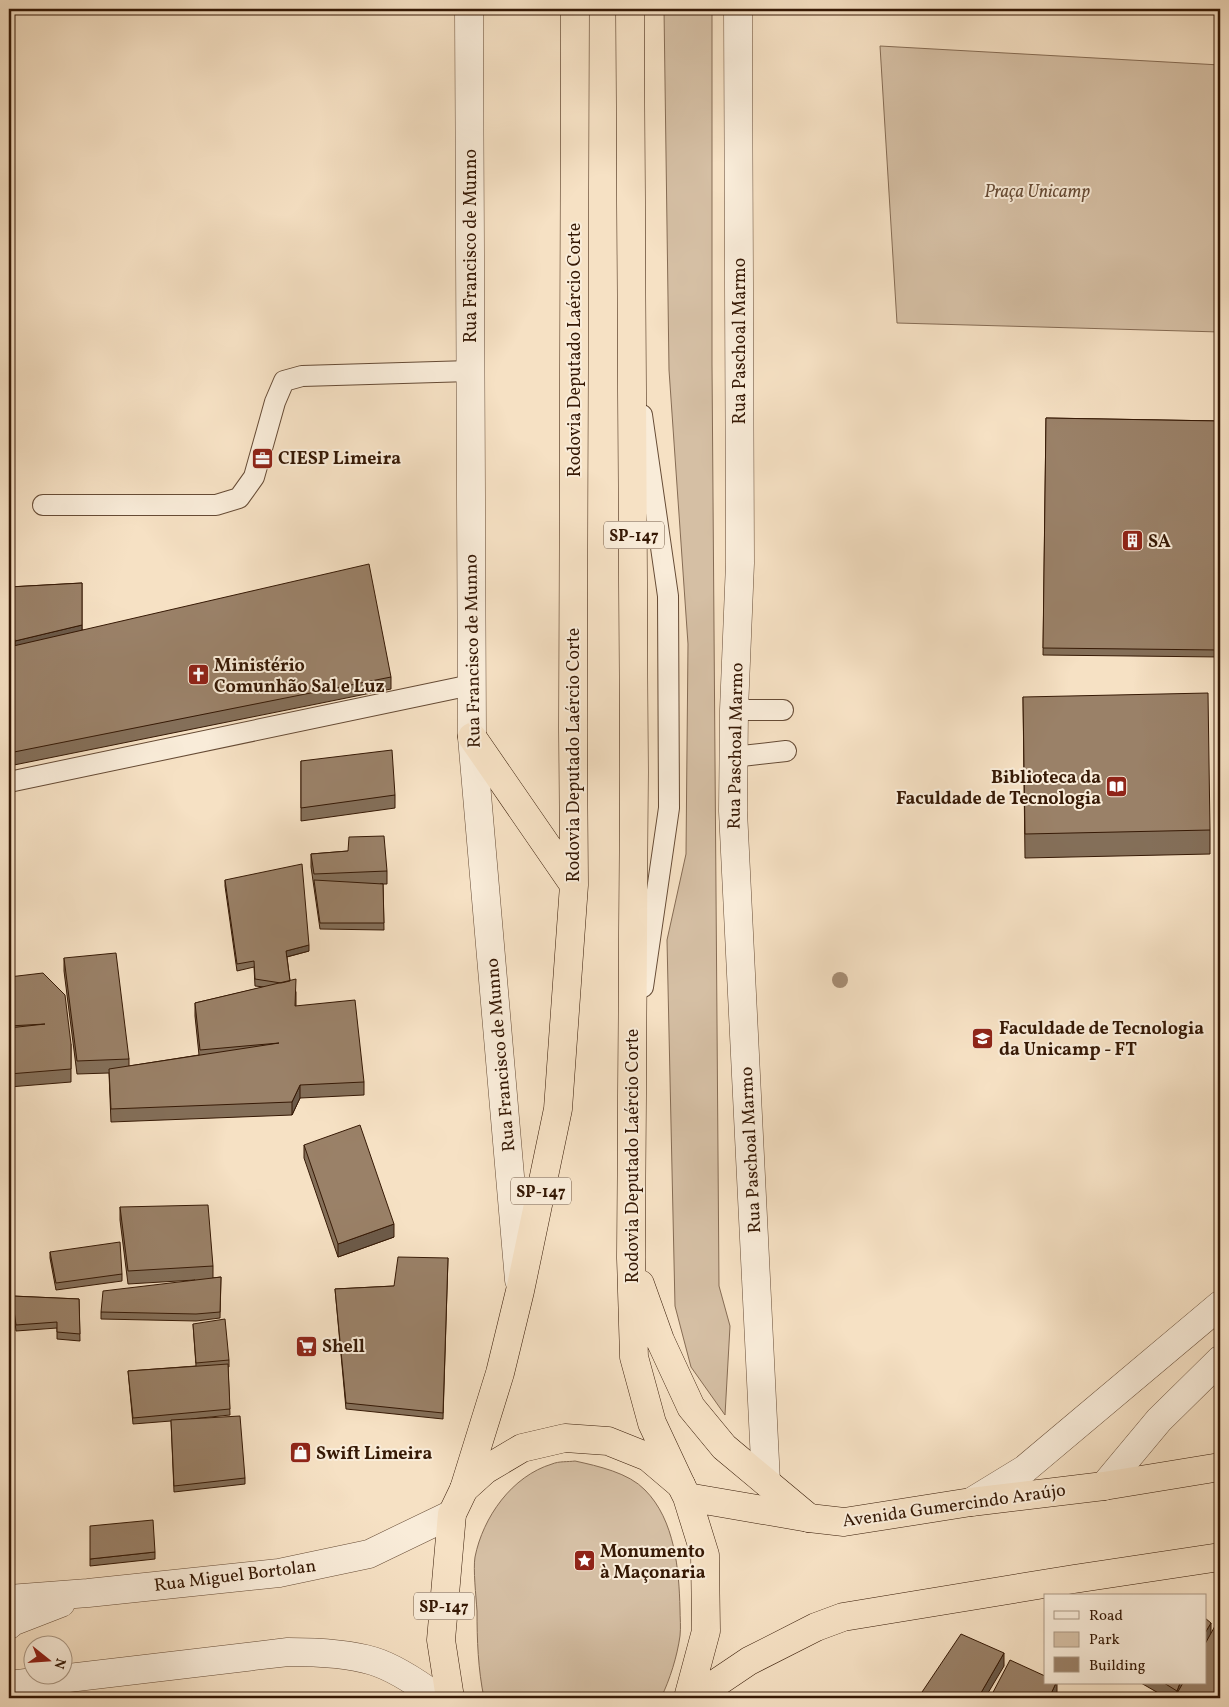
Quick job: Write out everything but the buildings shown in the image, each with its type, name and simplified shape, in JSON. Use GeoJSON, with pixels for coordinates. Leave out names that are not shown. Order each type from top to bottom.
{"type":"FeatureCollection","features":[{"type":"Feature","properties":{"kind":"highway","name":"Rodovia Deputado Laércio Corte"},"geometry":{"type":"LineString","coordinates":[[464,1489],[500,1373],[520,1291],[558,1109],[574,885],[575,9]]}},
{"type":"Feature","properties":{"kind":"highway","name":"Rodovia Deputado Laércio Corte"},"geometry":{"type":"LineString","coordinates":[[630,9],[634,772],[631,1258],[634,1357],[652,1423],[684,1491]]}},
{"type":"Feature","properties":{"kind":"highway"},"geometry":{"type":"LineString","coordinates":[[472,737],[574,885]]}},
{"type":"Feature","properties":{"kind":"highway"},"geometry":{"type":"LineString","coordinates":[[631,1258],[660,1340],[691,1407],[724,1447],[809,1518]]}},
{"type":"Feature","properties":{"kind":"highway","name":"SP-147"},"geometry":{"type":"LineString","coordinates":[[450,1698],[441,1640],[452,1514],[464,1489],[485,1470],[522,1448],[565,1438],[608,1441],[648,1457],[684,1491],[705,1555],[706,1631],[688,1698]]}},
{"type":"Feature","properties":{"kind":"highway","name":"Avenida Gumercindo Araújo"},"geometry":{"type":"LineString","coordinates":[[684,1491],[809,1518],[844,1522],[971,1502],[1104,1486],[1220,1467]]}},
{"type":"Feature","properties":{"kind":"highway"},"geometry":{"type":"LineString","coordinates":[[694,1698],[749,1661],[816,1627],[844,1617],[1220,1557]]}},
{"type":"Feature","properties":{"kind":"street","name":"Rua Francisco de Munno"},"geometry":{"type":"LineString","coordinates":[[469,9],[472,737],[520,1291]]}},
{"type":"Feature","properties":{"kind":"street","name":"Rua Paschoal Marmo"},"geometry":{"type":"LineString","coordinates":[[738,9],[740,563],[734,710],[733,811],[766,1482]]}},
{"type":"Feature","properties":{"kind":"street"},"geometry":{"type":"LineString","coordinates":[[971,1502],[1025,1469],[1220,1305]]}},
{"type":"Feature","properties":{"kind":"street"},"geometry":{"type":"LineString","coordinates":[[1104,1486],[1159,1420],[1220,1360]]}},
{"type":"Feature","properties":{"kind":"street","name":"Rua Miguel Bortolan"},"geometry":{"type":"LineString","coordinates":[[9,1598],[288,1572],[369,1554],[452,1514]]}},
{"type":"Feature","properties":{"kind":"street"},"geometry":{"type":"LineString","coordinates":[[9,1625],[12,1622],[88,1592]]}},
{"type":"Feature","properties":{"kind":"street"},"geometry":{"type":"LineString","coordinates":[[9,1685],[288,1652],[323,1652],[373,1661],[423,1687],[438,1698]]}},
{"type":"Feature","properties":{"kind":"lane"},"geometry":{"type":"LineString","coordinates":[[43,505],[216,505],[239,498],[254,477],[275,402],[284,381],[302,376],[470,371]]}},
{"type":"Feature","properties":{"kind":"lane"},"geometry":{"type":"LineString","coordinates":[[9,782],[472,685]]}},
{"type":"Feature","properties":{"kind":"lane"},"geometry":{"type":"LineString","coordinates":[[734,710],[783,710]]}},
{"type":"Feature","properties":{"kind":"lane"},"geometry":{"type":"LineString","coordinates":[[733,757],[786,751]]}},
{"type":"Feature","properties":{"kind":"green space"},"geometry":{"type":"Polygon","coordinates":[[[664,9],[712,9],[712,364],[719,1286],[730,1326],[725,1415],[691,1367],[675,1306],[667,940],[686,854],[688,644],[669,370],[664,9]]]}},
{"type":"Feature","properties":{"kind":"green space","name":"Praça Unicamp"},"geometry":{"type":"Polygon","coordinates":[[[880,46],[1220,65],[1220,332],[897,323],[880,46]]]}},
{"type":"Feature","properties":{"kind":"green space"},"geometry":{"type":"Polygon","coordinates":[[[575,1461],[603,1468],[631,1479],[645,1490],[663,1516],[673,1546],[678,1578],[680,1636],[673,1668],[661,1698],[484,1698],[478,1654],[474,1575],[474,1562],[479,1542],[492,1513],[512,1488],[538,1470],[555,1463],[575,1461]]]}},
{"type":"Feature","properties":{"kind":"place","name":"CIESP Limeira"},"geometry":{"type":"Point","coordinates":[262,458]}},
{"type":"Feature","properties":{"kind":"place","name":"SA"},"geometry":{"type":"Point","coordinates":[1132,541]}},
{"type":"Feature","properties":{"kind":"place","name":"Ministério Comunhão Sal e Luz"},"geometry":{"type":"Point","coordinates":[198,675]}},
{"type":"Feature","properties":{"kind":"place","name":"Biblioteca da Faculdade de Tecnologia"},"geometry":{"type":"Point","coordinates":[1117,787]}},
{"type":"Feature","properties":{"kind":"place","name":"Faculdade de Tecnologia da Unicamp - FT"},"geometry":{"type":"Point","coordinates":[983,1038]}},
{"type":"Feature","properties":{"kind":"place","name":"Shell"},"geometry":{"type":"Point","coordinates":[306,1346]}},
{"type":"Feature","properties":{"kind":"place","name":"Swift Limeira"},"geometry":{"type":"Point","coordinates":[300,1453]}},
{"type":"Feature","properties":{"kind":"place","name":"Monumento à Maçonaria"},"geometry":{"type":"Point","coordinates":[584,1561]}}]}
